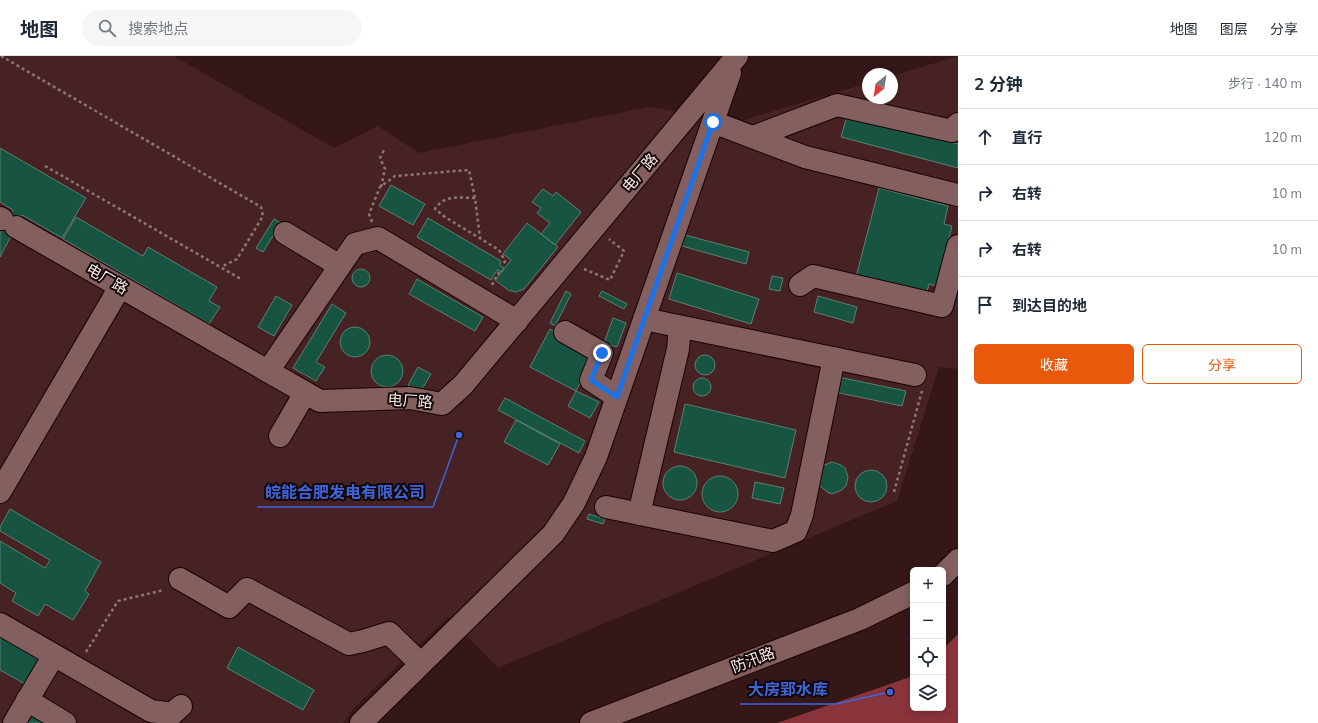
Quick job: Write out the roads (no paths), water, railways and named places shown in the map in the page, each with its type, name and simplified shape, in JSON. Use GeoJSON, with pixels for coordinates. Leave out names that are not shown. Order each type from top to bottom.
{"type":"FeatureCollection","features":[{"type":"Feature","properties":{"kind":"street"},"geometry":{"type":"LineString","coordinates":[[361,723],[553,534],[574,503],[596,457],[736,57]]}},
{"type":"Feature","properties":{"kind":"street","name":"电厂路"},"geometry":{"type":"LineString","coordinates":[[6,221],[320,401],[410,398],[442,404],[463,385],[736,57]]}},
{"type":"Feature","properties":{"kind":"street"},"geometry":{"type":"LineString","coordinates":[[753,137],[837,104],[952,131],[958,124]]}},
{"type":"Feature","properties":{"kind":"street"},"geometry":{"type":"LineString","coordinates":[[713,122],[805,157],[958,195]]}},
{"type":"Feature","properties":{"kind":"street"},"geometry":{"type":"LineString","coordinates":[[285,233],[340,266]]}},
{"type":"Feature","properties":{"kind":"street"},"geometry":{"type":"LineString","coordinates":[[268,371],[355,244],[378,238],[517,321]]}},
{"type":"Feature","properties":{"kind":"street"},"geometry":{"type":"LineString","coordinates":[[800,285],[813,276],[942,306],[958,246]]}},
{"type":"Feature","properties":{"kind":"street"},"geometry":{"type":"LineString","coordinates":[[0,492],[120,287]]}},
{"type":"Feature","properties":{"kind":"street"},"geometry":{"type":"LineString","coordinates":[[644,319],[915,375]]}},
{"type":"Feature","properties":{"kind":"street"},"geometry":{"type":"LineString","coordinates":[[639,514],[678,349],[680,327]]}},
{"type":"Feature","properties":{"kind":"street"},"geometry":{"type":"LineString","coordinates":[[565,332],[602,353],[591,380],[617,397]]}},
{"type":"Feature","properties":{"kind":"street"},"geometry":{"type":"LineString","coordinates":[[606,507],[773,541],[796,531],[802,515],[834,358]]}},
{"type":"Feature","properties":{"kind":"street"},"geometry":{"type":"LineString","coordinates":[[280,436],[305,393]]}},
{"type":"Feature","properties":{"kind":"street"},"geometry":{"type":"LineString","coordinates":[[946,571],[958,560]]}},
{"type":"Feature","properties":{"kind":"street"},"geometry":{"type":"LineString","coordinates":[[180,579],[229,607],[247,589],[349,644],[389,633],[421,664]]}},
{"type":"Feature","properties":{"kind":"street","name":"防汛路"},"geometry":{"type":"LineString","coordinates":[[591,723],[860,619],[910,594]]}},
{"type":"Feature","properties":{"kind":"street"},"geometry":{"type":"LineString","coordinates":[[0,624],[151,711],[172,714],[181,706]]}},
{"type":"Feature","properties":{"kind":"street"},"geometry":{"type":"LineString","coordinates":[[14,723],[54,655]]}},
{"type":"Feature","properties":{"kind":"street"},"geometry":{"type":"LineString","coordinates":[[28,700],[65,723]]}},
{"type":"Feature","properties":{"kind":"place","name":"皖能合肥发电有限公司"},"geometry":{"type":"Point","coordinates":[459,435]}},
{"type":"Feature","properties":{"kind":"place","name":"大房郢水库"},"geometry":{"type":"Point","coordinates":[890,692]}}]}
